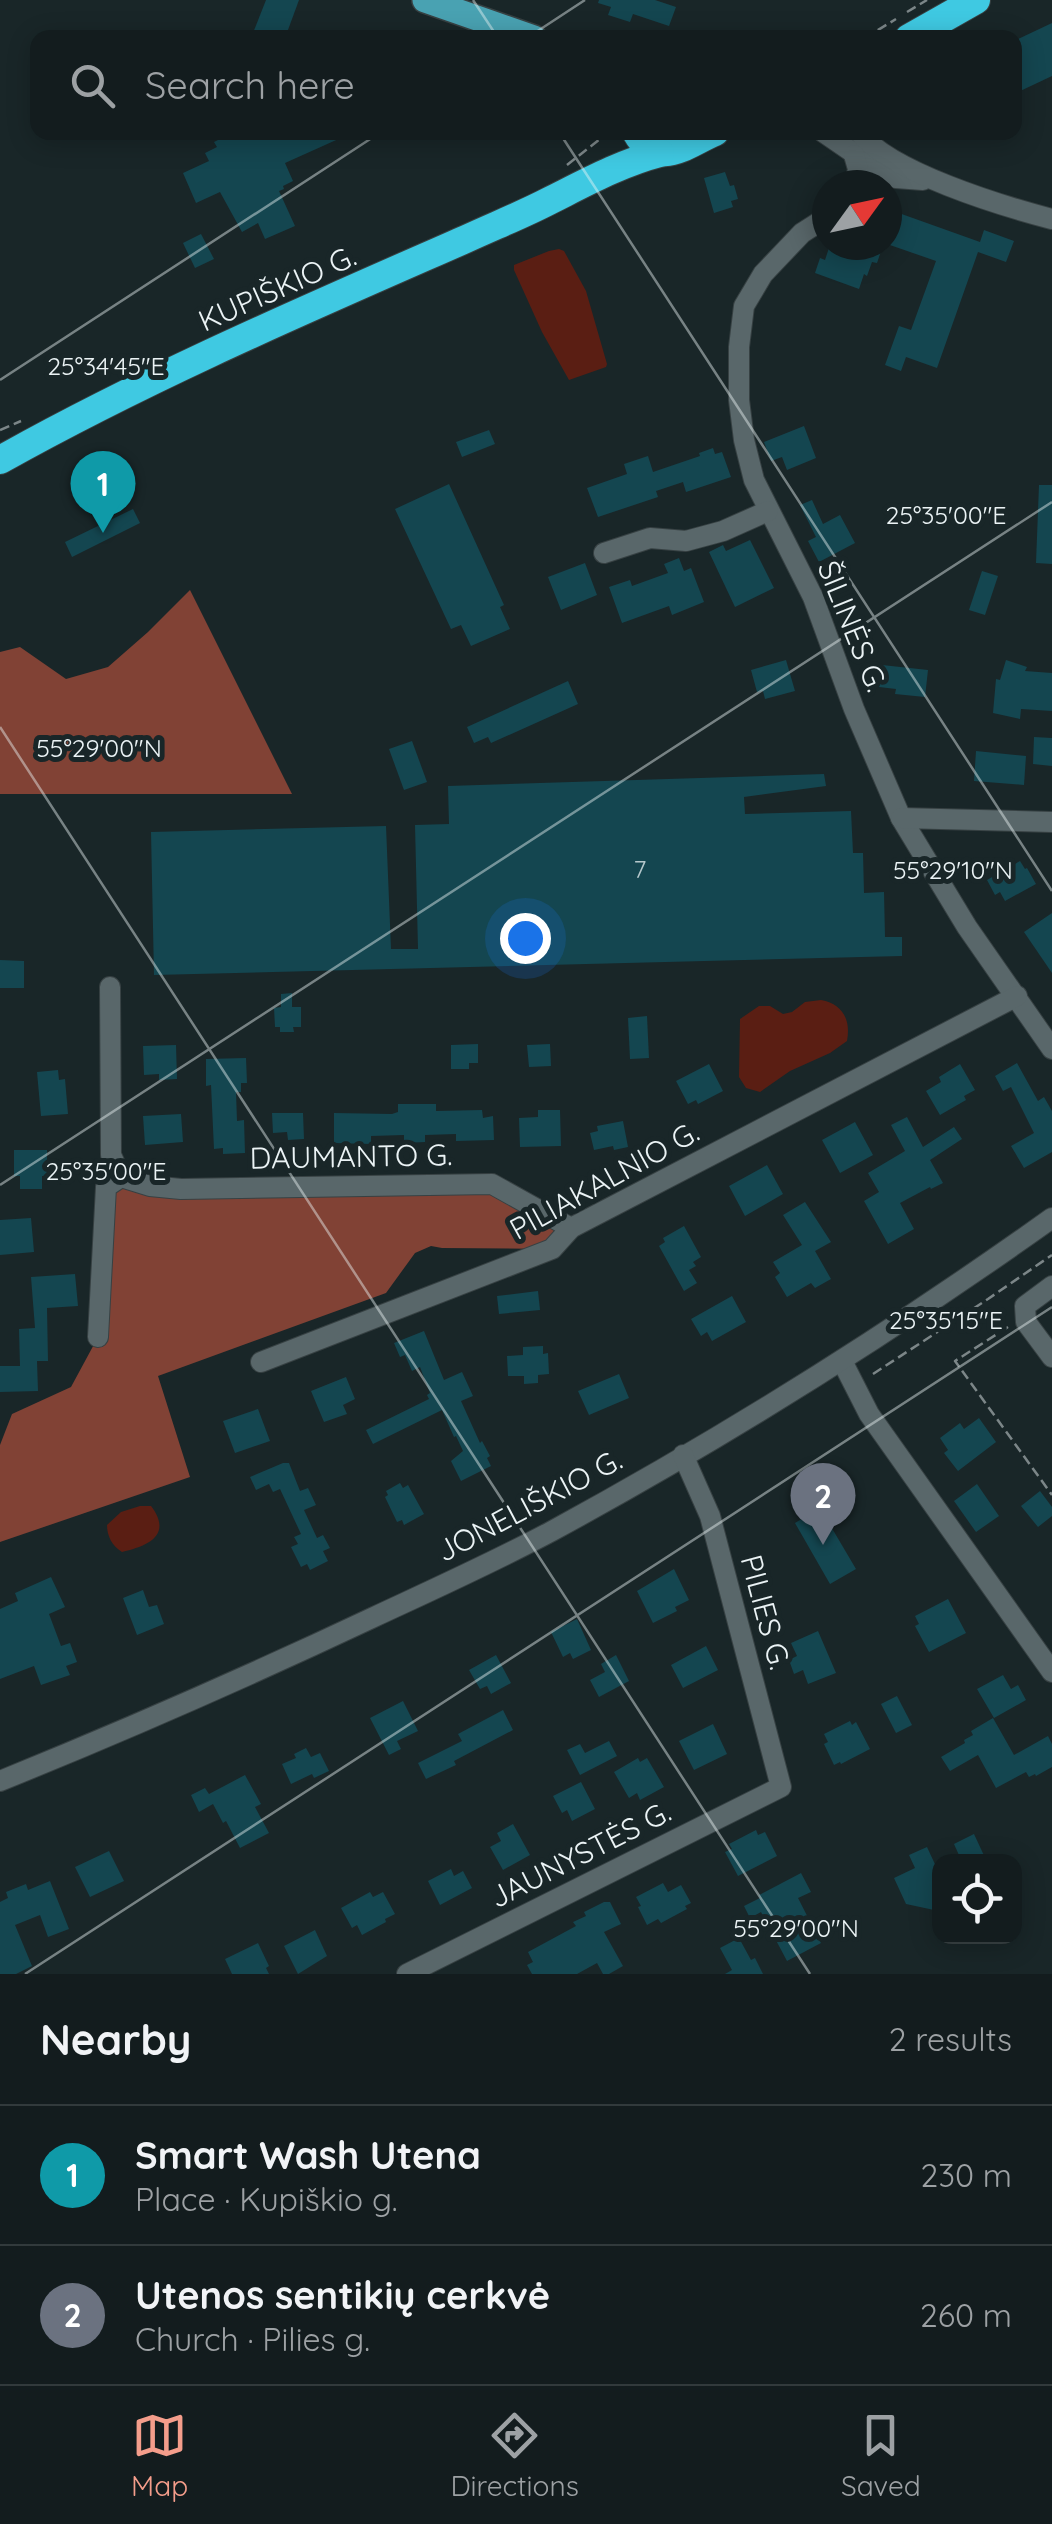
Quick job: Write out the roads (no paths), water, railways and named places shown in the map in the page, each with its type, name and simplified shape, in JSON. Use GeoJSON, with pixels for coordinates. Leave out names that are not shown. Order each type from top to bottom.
{"type":"FeatureCollection","features":[{"type":"Feature","properties":{"kind":"highway"},"geometry":{"type":"LineString","coordinates":[[923,30],[976,0]]}},
{"type":"Feature","properties":{"kind":"highway","name":"KUPIŠKIO G."},"geometry":{"type":"LineString","coordinates":[[584,182],[625,140]]}},
{"type":"Feature","properties":{"kind":"highway"},"geometry":{"type":"LineString","coordinates":[[640,140],[660,153]]}},
{"type":"Feature","properties":{"kind":"highway","name":"KUPIŠKIO G."},"geometry":{"type":"LineString","coordinates":[[0,460],[218,350],[584,182],[639,158],[671,153],[698,140]]}},
{"type":"Feature","properties":{"kind":"main road"},"geometry":{"type":"LineString","coordinates":[[425,0],[511,30]]}},
{"type":"Feature","properties":{"kind":"street"},"geometry":{"type":"LineString","coordinates":[[834,140],[873,170]]}},
{"type":"Feature","properties":{"kind":"street"},"geometry":{"type":"LineString","coordinates":[[868,140],[883,154],[934,181],[1052,219]]}},
{"type":"Feature","properties":{"kind":"street"},"geometry":{"type":"LineString","coordinates":[[854,155],[858,170]]}},
{"type":"Feature","properties":{"kind":"street"},"geometry":{"type":"LineString","coordinates":[[902,181],[934,181]]}},
{"type":"Feature","properties":{"kind":"street","name":"ŠILINĖS G."},"geometry":{"type":"LineString","coordinates":[[812,227],[763,274],[744,306],[738,347],[739,400],[754,480],[813,597],[854,709],[901,818],[967,927],[1052,1049]]}},
{"type":"Feature","properties":{"kind":"street"},"geometry":{"type":"LineString","coordinates":[[604,552],[650,538],[686,541],[723,531],[768,511]]}},
{"type":"Feature","properties":{"kind":"street"},"geometry":{"type":"LineString","coordinates":[[901,818],[1052,822]]}},
{"type":"Feature","properties":{"kind":"street"},"geometry":{"type":"LineString","coordinates":[[98,1337],[106,1186],[121,1178],[111,1155],[110,987]]}},
{"type":"Feature","properties":{"kind":"street","name":"PILIAKALNIO G."},"geometry":{"type":"LineString","coordinates":[[261,1362],[552,1249],[572,1228],[1017,996]]}},
{"type":"Feature","properties":{"kind":"street","name":"DAUMANTO G."},"geometry":{"type":"LineString","coordinates":[[121,1178],[182,1189],[492,1184],[572,1228]]}},
{"type":"Feature","properties":{"kind":"street","name":"JONELIŠKIO G."},"geometry":{"type":"LineString","coordinates":[[0,1782],[277,1663],[550,1532],[842,1362],[1052,1218]]}},
{"type":"Feature","properties":{"kind":"street"},"geometry":{"type":"LineString","coordinates":[[1052,1286],[1024,1306],[1026,1322],[1052,1356]]}},
{"type":"Feature","properties":{"kind":"street"},"geometry":{"type":"LineString","coordinates":[[842,1362],[869,1414],[1052,1672]]}},
{"type":"Feature","properties":{"kind":"street","name":"PILIES G."},"geometry":{"type":"LineString","coordinates":[[683,1455],[710,1516],[781,1787]]}},
{"type":"Feature","properties":{"kind":"street","name":"JAUNYSTĖS G."},"geometry":{"type":"LineString","coordinates":[[407,1974],[781,1787]]}},
{"type":"Feature","properties":{"kind":"place","name":"Smart Wash Utena"},"geometry":{"type":"Point","coordinates":[103,533]}},
{"type":"Feature","properties":{"kind":"place","name":"Utenos sentikių cerkvė"},"geometry":{"type":"Point","coordinates":[823,1545]}}]}
